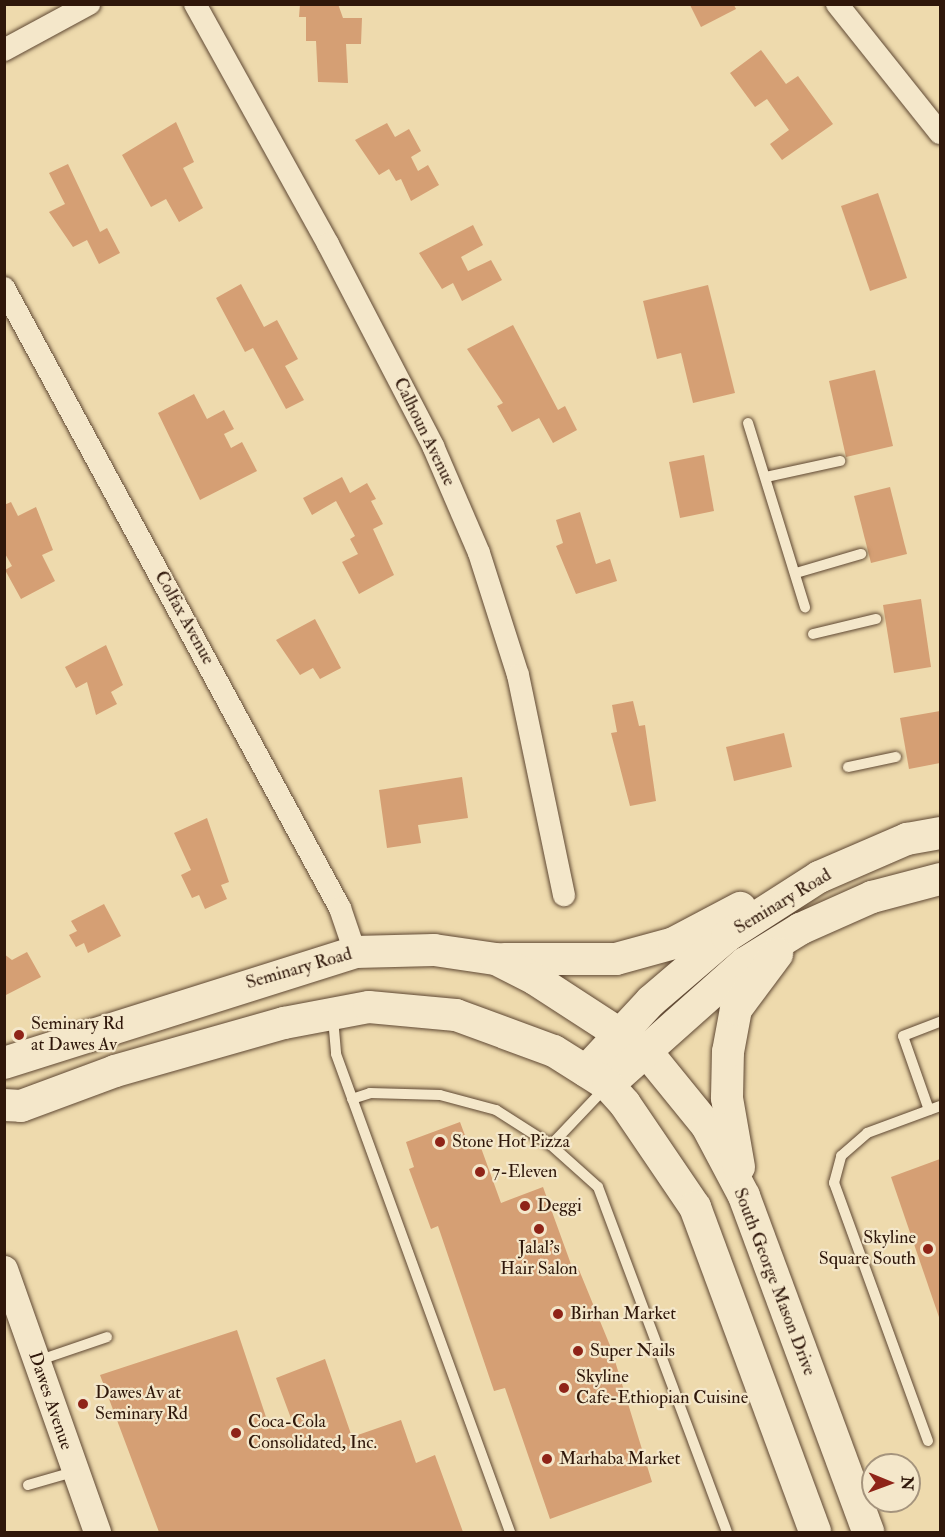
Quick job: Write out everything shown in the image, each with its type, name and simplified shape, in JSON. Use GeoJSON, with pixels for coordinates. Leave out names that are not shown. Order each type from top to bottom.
{"type":"FeatureCollection","features":[{"type":"Feature","properties":{"kind":"main road","name":"Seminary Road"},"geometry":{"type":"LineString","coordinates":[[597,1078],[621,1033],[727,936],[819,877],[908,839],[940,832]]}},
{"type":"Feature","properties":{"kind":"main road"},"geometry":{"type":"LineString","coordinates":[[496,959],[564,962],[654,951],[819,877]]}},
{"type":"Feature","properties":{"kind":"main road","name":"Seminary Road"},"geometry":{"type":"LineString","coordinates":[[597,1078],[646,1051],[745,963],[800,929],[872,897],[940,879]]}},
{"type":"Feature","properties":{"kind":"main road"},"geometry":{"type":"LineString","coordinates":[[744,1196],[727,1098],[736,1009],[800,929]]}},
{"type":"Feature","properties":{"kind":"main road","name":"Seminary Road"},"geometry":{"type":"LineString","coordinates":[[4,1063],[355,952],[434,950],[496,959],[621,1033],[646,1051]]}},
{"type":"Feature","properties":{"kind":"main road"},"geometry":{"type":"LineString","coordinates":[[4,1105],[21,1106],[142,1063],[332,1011],[420,1008],[456,1015],[514,1033],[597,1078],[664,1155],[695,1207],[815,1533]]}},
{"type":"Feature","properties":{"kind":"main road","name":"South George Mason Drive"},"geometry":{"type":"LineString","coordinates":[[646,1051],[707,1126],[744,1196],[868,1533]]}},
{"type":"Feature","properties":{"kind":"street"},"geometry":{"type":"LineString","coordinates":[[4,50],[89,4]]}},
{"type":"Feature","properties":{"kind":"street","name":"Calhoun Avenue"},"geometry":{"type":"LineString","coordinates":[[195,4],[350,287],[432,446],[479,553],[518,675],[564,895]]}},
{"type":"Feature","properties":{"kind":"street"},"geometry":{"type":"LineString","coordinates":[[837,4],[940,133]]}},
{"type":"Feature","properties":{"kind":"street","name":"Colfax Avenue"},"geometry":{"type":"LineString","coordinates":[[4,288],[340,908],[355,952]]}},
{"type":"Feature","properties":{"kind":"street","name":"Dawes Avenue"},"geometry":{"type":"LineString","coordinates":[[4,1269],[97,1533]]}},
{"type":"Feature","properties":{"kind":"lane"},"geometry":{"type":"LineString","coordinates":[[748,423],[805,607]]}},
{"type":"Feature","properties":{"kind":"lane"},"geometry":{"type":"LineString","coordinates":[[766,477],[840,461]]}},
{"type":"Feature","properties":{"kind":"lane"},"geometry":{"type":"LineString","coordinates":[[796,573],[861,554]]}},
{"type":"Feature","properties":{"kind":"lane"},"geometry":{"type":"LineString","coordinates":[[813,634],[876,619]]}},
{"type":"Feature","properties":{"kind":"lane"},"geometry":{"type":"LineString","coordinates":[[848,767],[896,757]]}},
{"type":"Feature","properties":{"kind":"lane"},"geometry":{"type":"LineString","coordinates":[[332,1011],[336,1054],[510,1533]]}},
{"type":"Feature","properties":{"kind":"lane"},"geometry":{"type":"LineString","coordinates":[[929,1110],[903,1036],[940,1022]]}},
{"type":"Feature","properties":{"kind":"lane"},"geometry":{"type":"LineString","coordinates":[[551,1145],[597,1078]]}},
{"type":"Feature","properties":{"kind":"lane"},"geometry":{"type":"LineString","coordinates":[[352,1099],[370,1093],[440,1095],[496,1110],[551,1145],[598,1187],[727,1533]]}},
{"type":"Feature","properties":{"kind":"lane"},"geometry":{"type":"LineString","coordinates":[[928,1442],[834,1183],[841,1156],[867,1133],[940,1106]]}},
{"type":"Feature","properties":{"kind":"lane"},"geometry":{"type":"LineString","coordinates":[[37,1361],[107,1336]]}},
{"type":"Feature","properties":{"kind":"lane"},"geometry":{"type":"LineString","coordinates":[[28,1485],[74,1472]]}},
{"type":"Feature","properties":{"kind":"building"},"geometry":{"type":"Polygon","coordinates":[[[300,4],[338,4],[343,18],[362,18],[361,44],[346,44],[348,83],[318,82],[316,41],[306,41],[306,17],[299,17],[300,4]]]}},
{"type":"Feature","properties":{"kind":"building"},"geometry":{"type":"Polygon","coordinates":[[[690,5],[734,5],[736,9],[701,27],[690,5]]]}},
{"type":"Feature","properties":{"kind":"building"},"geometry":{"type":"Polygon","coordinates":[[[761,50],[786,84],[798,76],[833,124],[782,160],[770,144],[789,130],[767,99],[755,107],[730,73],[761,50]]]}},
{"type":"Feature","properties":{"kind":"building"},"geometry":{"type":"Polygon","coordinates":[[[176,122],[194,162],[183,168],[203,208],[179,222],[166,199],[151,207],[122,155],[176,122]]]}},
{"type":"Feature","properties":{"kind":"building"},"geometry":{"type":"Polygon","coordinates":[[[387,123],[395,137],[409,129],[421,151],[411,157],[418,171],[428,165],[439,185],[411,201],[401,179],[396,181],[389,169],[379,175],[355,140],[387,123]]]}},
{"type":"Feature","properties":{"kind":"building"},"geometry":{"type":"Polygon","coordinates":[[[68,164],[100,232],[107,228],[120,253],[99,264],[87,240],[73,247],[49,212],[65,204],[49,173],[68,164]]]}},
{"type":"Feature","properties":{"kind":"building"},"geometry":{"type":"Polygon","coordinates":[[[878,193],[907,278],[870,291],[841,206],[878,193]]]}},
{"type":"Feature","properties":{"kind":"building"},"geometry":{"type":"Polygon","coordinates":[[[473,225],[483,245],[461,257],[468,271],[491,260],[502,280],[462,301],[453,283],[442,289],[419,253],[473,225]]]}},
{"type":"Feature","properties":{"kind":"building"},"geometry":{"type":"Polygon","coordinates":[[[241,284],[264,327],[277,320],[298,359],[285,366],[304,400],[286,409],[253,348],[245,352],[216,298],[241,284]]]}},
{"type":"Feature","properties":{"kind":"building"},"geometry":{"type":"Polygon","coordinates":[[[708,285],[735,393],[693,403],[681,353],[657,359],[643,301],[708,285]]]}},
{"type":"Feature","properties":{"kind":"building"},"geometry":{"type":"Polygon","coordinates":[[[513,325],[558,410],[565,406],[577,430],[553,443],[539,418],[512,432],[497,406],[503,403],[467,349],[513,325]]]}},
{"type":"Feature","properties":{"kind":"building"},"geometry":{"type":"Polygon","coordinates":[[[875,370],[893,446],[846,457],[829,381],[875,370]]]}},
{"type":"Feature","properties":{"kind":"building"},"geometry":{"type":"Polygon","coordinates":[[[194,394],[207,419],[224,410],[234,429],[224,434],[231,448],[242,442],[257,471],[200,500],[158,413],[194,394]]]}},
{"type":"Feature","properties":{"kind":"building"},"geometry":{"type":"Polygon","coordinates":[[[704,455],[714,511],[680,518],[669,462],[704,455]]]}},
{"type":"Feature","properties":{"kind":"building"},"geometry":{"type":"Polygon","coordinates":[[[342,477],[350,493],[367,483],[376,499],[371,501],[383,524],[373,529],[394,575],[359,594],[342,562],[358,554],[350,539],[355,536],[336,501],[312,515],[303,498],[342,477]]]}},
{"type":"Feature","properties":{"kind":"building"},"geometry":{"type":"Polygon","coordinates":[[[890,487],[907,554],[871,563],[854,496],[890,487]]]}},
{"type":"Feature","properties":{"kind":"building"},"geometry":{"type":"Polygon","coordinates":[[[11,502],[18,516],[36,507],[53,550],[42,555],[55,581],[21,599],[5,570],[12,566],[4,552],[4,505],[11,502]]]}},
{"type":"Feature","properties":{"kind":"building"},"geometry":{"type":"Polygon","coordinates":[[[580,512],[596,564],[610,559],[617,581],[576,594],[556,546],[563,543],[556,520],[580,512]]]}},
{"type":"Feature","properties":{"kind":"building"},"geometry":{"type":"Polygon","coordinates":[[[921,599],[931,667],[894,673],[883,605],[921,599]]]}},
{"type":"Feature","properties":{"kind":"building"},"geometry":{"type":"Polygon","coordinates":[[[315,619],[341,668],[320,679],[313,668],[300,675],[276,640],[315,619]]]}},
{"type":"Feature","properties":{"kind":"building"},"geometry":{"type":"Polygon","coordinates":[[[106,645],[123,685],[111,692],[117,704],[96,715],[87,682],[76,688],[65,667],[106,645]]]}},
{"type":"Feature","properties":{"kind":"building"},"geometry":{"type":"Polygon","coordinates":[[[633,701],[639,726],[645,725],[656,801],[630,806],[611,733],[617,732],[612,705],[633,701]]]}},
{"type":"Feature","properties":{"kind":"building"},"geometry":{"type":"Polygon","coordinates":[[[940,711],[940,763],[909,769],[900,718],[940,711]]]}},
{"type":"Feature","properties":{"kind":"building"},"geometry":{"type":"Polygon","coordinates":[[[784,733],[792,767],[734,781],[726,747],[784,733]]]}},
{"type":"Feature","properties":{"kind":"building"},"geometry":{"type":"Polygon","coordinates":[[[462,777],[468,818],[418,825],[421,843],[387,848],[379,790],[462,777]]]}},
{"type":"Feature","properties":{"kind":"building"},"geometry":{"type":"Polygon","coordinates":[[[207,818],[229,882],[221,885],[227,899],[205,909],[199,895],[192,898],[181,875],[191,870],[174,833],[207,818]]]}},
{"type":"Feature","properties":{"kind":"building"},"geometry":{"type":"Polygon","coordinates":[[[104,904],[121,936],[88,953],[84,943],[76,947],[69,935],[77,931],[71,921],[104,904]]]}},
{"type":"Feature","properties":{"kind":"building"},"geometry":{"type":"Polygon","coordinates":[[[27,952],[41,977],[4,996],[4,954],[12,960],[27,952]]]}},
{"type":"Feature","properties":{"kind":"building"},"geometry":{"type":"Polygon","coordinates":[[[460,1122],[470,1149],[480,1145],[501,1203],[543,1187],[572,1267],[577,1265],[611,1348],[652,1482],[550,1519],[505,1388],[494,1391],[438,1226],[431,1229],[409,1169],[414,1167],[406,1142],[460,1122]]]}},
{"type":"Feature","properties":{"kind":"building","name":"Skyline Square South"},"geometry":{"type":"Polygon","coordinates":[[[940,1159],[940,1320],[891,1177],[940,1159]]]}},
{"type":"Feature","properties":{"kind":"building","name":"Coca-Cola Consolidated, Inc."},"geometry":{"type":"Polygon","coordinates":[[[237,1330],[270,1429],[292,1421],[276,1378],[325,1359],[352,1437],[401,1420],[416,1463],[435,1455],[463,1532],[159,1532],[100,1375],[237,1330]]]}},
{"type":"Feature","properties":{"kind":"place","name":"Seminary Rd at Dawes Av"},"geometry":{"type":"Point","coordinates":[19,1035]}},
{"type":"Feature","properties":{"kind":"place","name":"Stone Hot Pizza"},"geometry":{"type":"Point","coordinates":[440,1142]}},
{"type":"Feature","properties":{"kind":"place","name":"7-Eleven"},"geometry":{"type":"Point","coordinates":[480,1172]}},
{"type":"Feature","properties":{"kind":"place","name":"Deggi"},"geometry":{"type":"Point","coordinates":[525,1206]}},
{"type":"Feature","properties":{"kind":"place","name":"Jalal's Hair Salon"},"geometry":{"type":"Point","coordinates":[539,1229]}},
{"type":"Feature","properties":{"kind":"place","name":"Skyline Square South"},"geometry":{"type":"Point","coordinates":[928,1249]}},
{"type":"Feature","properties":{"kind":"place","name":"Birhan Market"},"geometry":{"type":"Point","coordinates":[558,1314]}},
{"type":"Feature","properties":{"kind":"place","name":"Super Nails"},"geometry":{"type":"Point","coordinates":[578,1351]}},
{"type":"Feature","properties":{"kind":"place","name":"Skyline Cafe-Ethiopian Cuisine"},"geometry":{"type":"Point","coordinates":[564,1388]}},
{"type":"Feature","properties":{"kind":"place","name":"Dawes Av at Seminary Rd"},"geometry":{"type":"Point","coordinates":[83,1404]}},
{"type":"Feature","properties":{"kind":"place","name":"Coca-Cola Consolidated, Inc."},"geometry":{"type":"Point","coordinates":[236,1433]}},
{"type":"Feature","properties":{"kind":"place","name":"Marhaba Market"},"geometry":{"type":"Point","coordinates":[547,1459]}}]}
